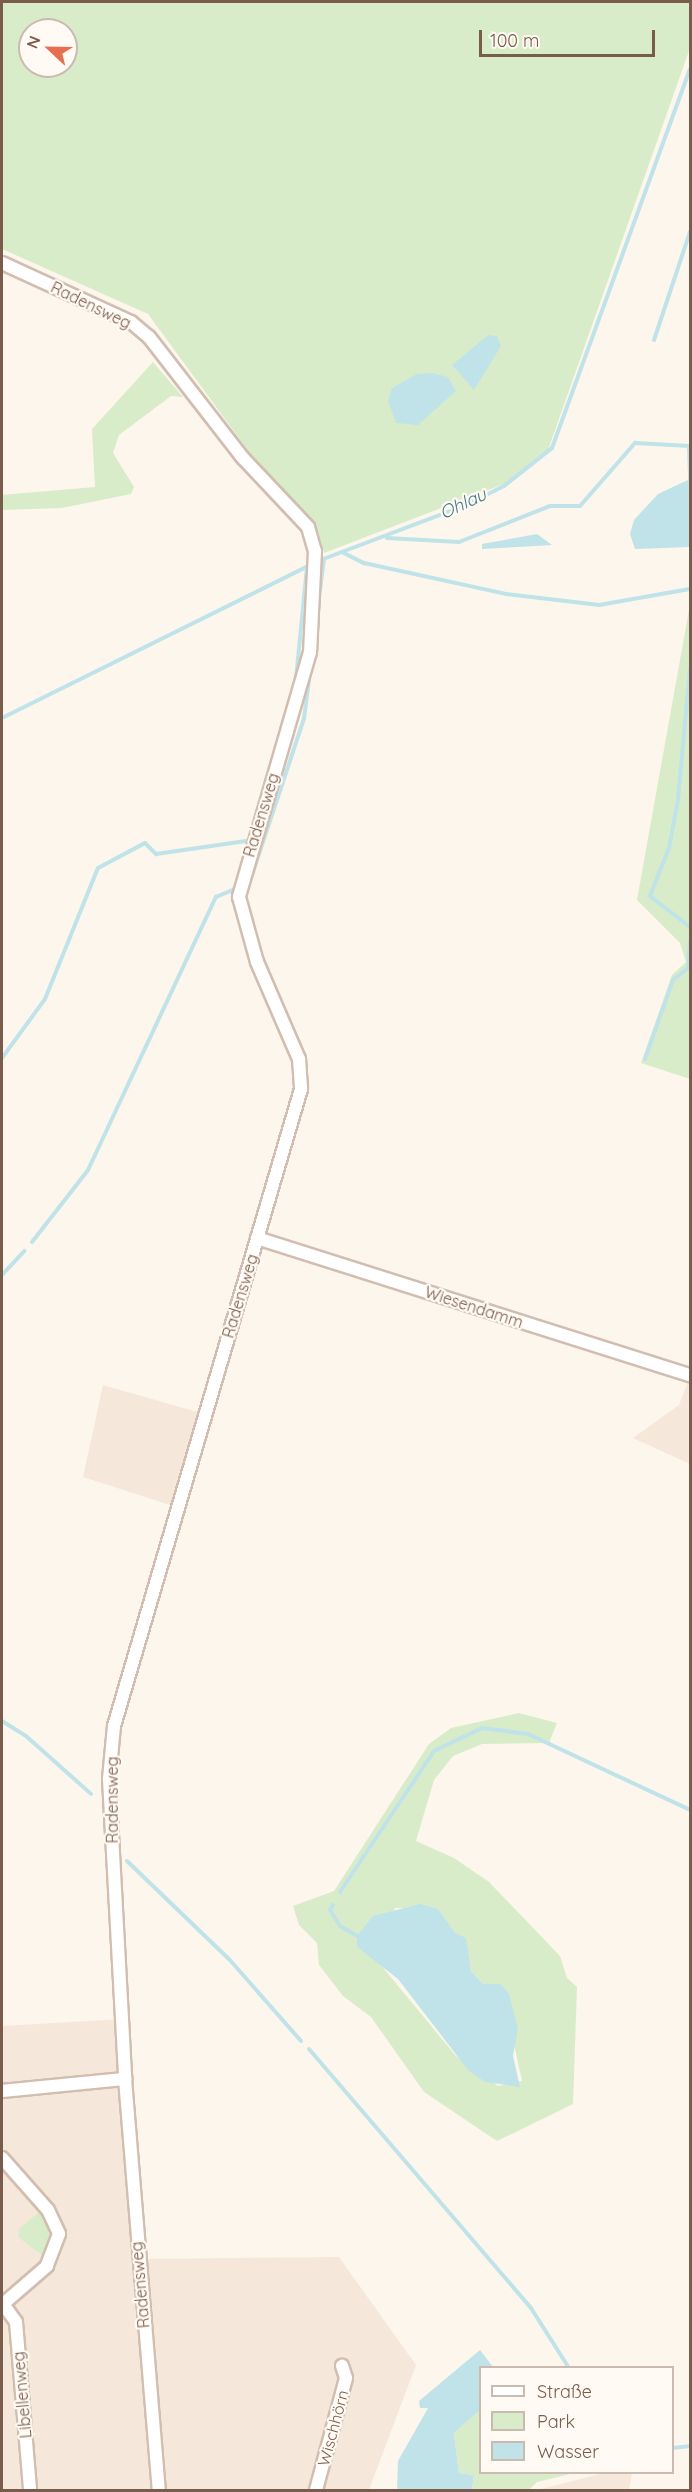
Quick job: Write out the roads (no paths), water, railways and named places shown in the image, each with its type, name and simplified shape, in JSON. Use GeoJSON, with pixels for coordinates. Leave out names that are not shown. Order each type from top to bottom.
{"type":"FeatureCollection","features":[{"type":"Feature","properties":{"kind":"street","name":"Radensweg"},"geometry":{"type":"LineString","coordinates":[[2,263],[131,322],[149,338],[243,458],[308,527],[315,551],[310,652],[299,701],[251,842],[239,897],[257,962],[299,1059],[301,1089],[114,1726],[109,1789],[125,2079],[159,2490]]}},
{"type":"Feature","properties":{"kind":"street","name":"Wiesendamm"},"geometry":{"type":"LineString","coordinates":[[257,1238],[690,1375]]}},
{"type":"Feature","properties":{"kind":"street"},"geometry":{"type":"LineString","coordinates":[[2,2091],[125,2079]]}},
{"type":"Feature","properties":{"kind":"street"},"geometry":{"type":"LineString","coordinates":[[2,2158],[48,2210],[59,2234],[47,2266],[2,2304]]}},
{"type":"Feature","properties":{"kind":"street","name":"Libellenweg"},"geometry":{"type":"LineString","coordinates":[[2,2304],[16,2322],[30,2490]]}},
{"type":"Feature","properties":{"kind":"street","name":"Wischhörn"},"geometry":{"type":"LineString","coordinates":[[316,2490],[346,2378],[342,2366]]}},
{"type":"Feature","properties":{"kind":"water"},"geometry":{"type":"Polygon","coordinates":[[[488,335],[497,336],[501,346],[474,390],[452,365],[488,335]]]}},
{"type":"Feature","properties":{"kind":"water"},"geometry":{"type":"Polygon","coordinates":[[[432,373],[448,377],[456,391],[418,425],[396,423],[388,401],[392,388],[417,374],[432,373]]]}},
{"type":"Feature","properties":{"kind":"water"},"geometry":{"type":"Polygon","coordinates":[[[690,479],[690,547],[635,549],[630,534],[634,520],[658,494],[690,479]]]}},
{"type":"Feature","properties":{"kind":"water"},"geometry":{"type":"Polygon","coordinates":[[[537,534],[552,545],[482,549],[482,544],[537,534]]]}},
{"type":"Feature","properties":{"kind":"water"},"geometry":{"type":"Polygon","coordinates":[[[420,1904],[438,1909],[455,1933],[466,1938],[471,1971],[483,1984],[501,1984],[509,1994],[518,2029],[513,2056],[520,2087],[485,2082],[468,2070],[398,1979],[357,1947],[357,1936],[373,1916],[420,1904]]]}},
{"type":"Feature","properties":{"kind":"water"},"geometry":{"type":"Polygon","coordinates":[[[480,2350],[492,2366],[479,2366],[479,2411],[454,2433],[459,2473],[474,2475],[472,2490],[397,2490],[398,2461],[428,2408],[420,2408],[419,2401],[480,2350]]]}},
{"type":"Feature","properties":{"kind":"waterway","name":"Ohlau"},"geometry":{"type":"LineString","coordinates":[[318,561],[466,505],[504,486],[552,448],[690,69]]}},
{"type":"Feature","properties":{"kind":"waterway"},"geometry":{"type":"LineString","coordinates":[[654,340],[690,232]]}},
{"type":"Feature","properties":{"kind":"waterway"},"geometry":{"type":"LineString","coordinates":[[387,538],[459,542],[550,506],[580,506],[635,443],[690,446]]}},
{"type":"Feature","properties":{"kind":"waterway"},"geometry":{"type":"LineString","coordinates":[[689,447],[690,479]]}},
{"type":"Feature","properties":{"kind":"waterway"},"geometry":{"type":"LineString","coordinates":[[342,552],[364,563],[506,594],[599,605],[690,589]]}},
{"type":"Feature","properties":{"kind":"waterway"},"geometry":{"type":"LineString","coordinates":[[250,881],[304,719],[324,559]]}},
{"type":"Feature","properties":{"kind":"waterway","name":"Ohlau"},"geometry":{"type":"LineString","coordinates":[[2,718],[312,564]]}},
{"type":"Feature","properties":{"kind":"waterway"},"geometry":{"type":"LineString","coordinates":[[296,679],[307,567]]}},
{"type":"Feature","properties":{"kind":"waterway"},"geometry":{"type":"LineString","coordinates":[[690,668],[678,800],[669,848],[650,896],[690,927]]}},
{"type":"Feature","properties":{"kind":"waterway"},"geometry":{"type":"LineString","coordinates":[[32,1242],[88,1170],[216,897],[235,889],[280,735]]}},
{"type":"Feature","properties":{"kind":"waterway"},"geometry":{"type":"LineString","coordinates":[[2,1058],[45,999],[98,868],[145,843],[156,854],[246,841]]}},
{"type":"Feature","properties":{"kind":"waterway"},"geometry":{"type":"LineString","coordinates":[[645,1059],[673,980],[688,968],[690,941]]}},
{"type":"Feature","properties":{"kind":"waterway"},"geometry":{"type":"LineString","coordinates":[[2,1275],[24,1251]]}},
{"type":"Feature","properties":{"kind":"waterway"},"geometry":{"type":"LineString","coordinates":[[2,1721],[26,1736],[91,1794]]}},
{"type":"Feature","properties":{"kind":"waterway"},"geometry":{"type":"LineString","coordinates":[[340,1892],[434,1751],[482,1728],[528,1734],[690,1810]]}},
{"type":"Feature","properties":{"kind":"waterway"},"geometry":{"type":"LineString","coordinates":[[127,1861],[229,1959],[301,2041]]}},
{"type":"Feature","properties":{"kind":"waterway"},"geometry":{"type":"LineString","coordinates":[[333,1905],[330,1910],[338,1923]]}},
{"type":"Feature","properties":{"kind":"waterway"},"geometry":{"type":"LineString","coordinates":[[340,1926],[357,1936]]}},
{"type":"Feature","properties":{"kind":"waterway"},"geometry":{"type":"LineString","coordinates":[[309,2049],[531,2308],[568,2366]]}},
{"type":"Feature","properties":{"kind":"waterway"},"geometry":{"type":"LineString","coordinates":[[674,2448],[690,2446]]}}]}
